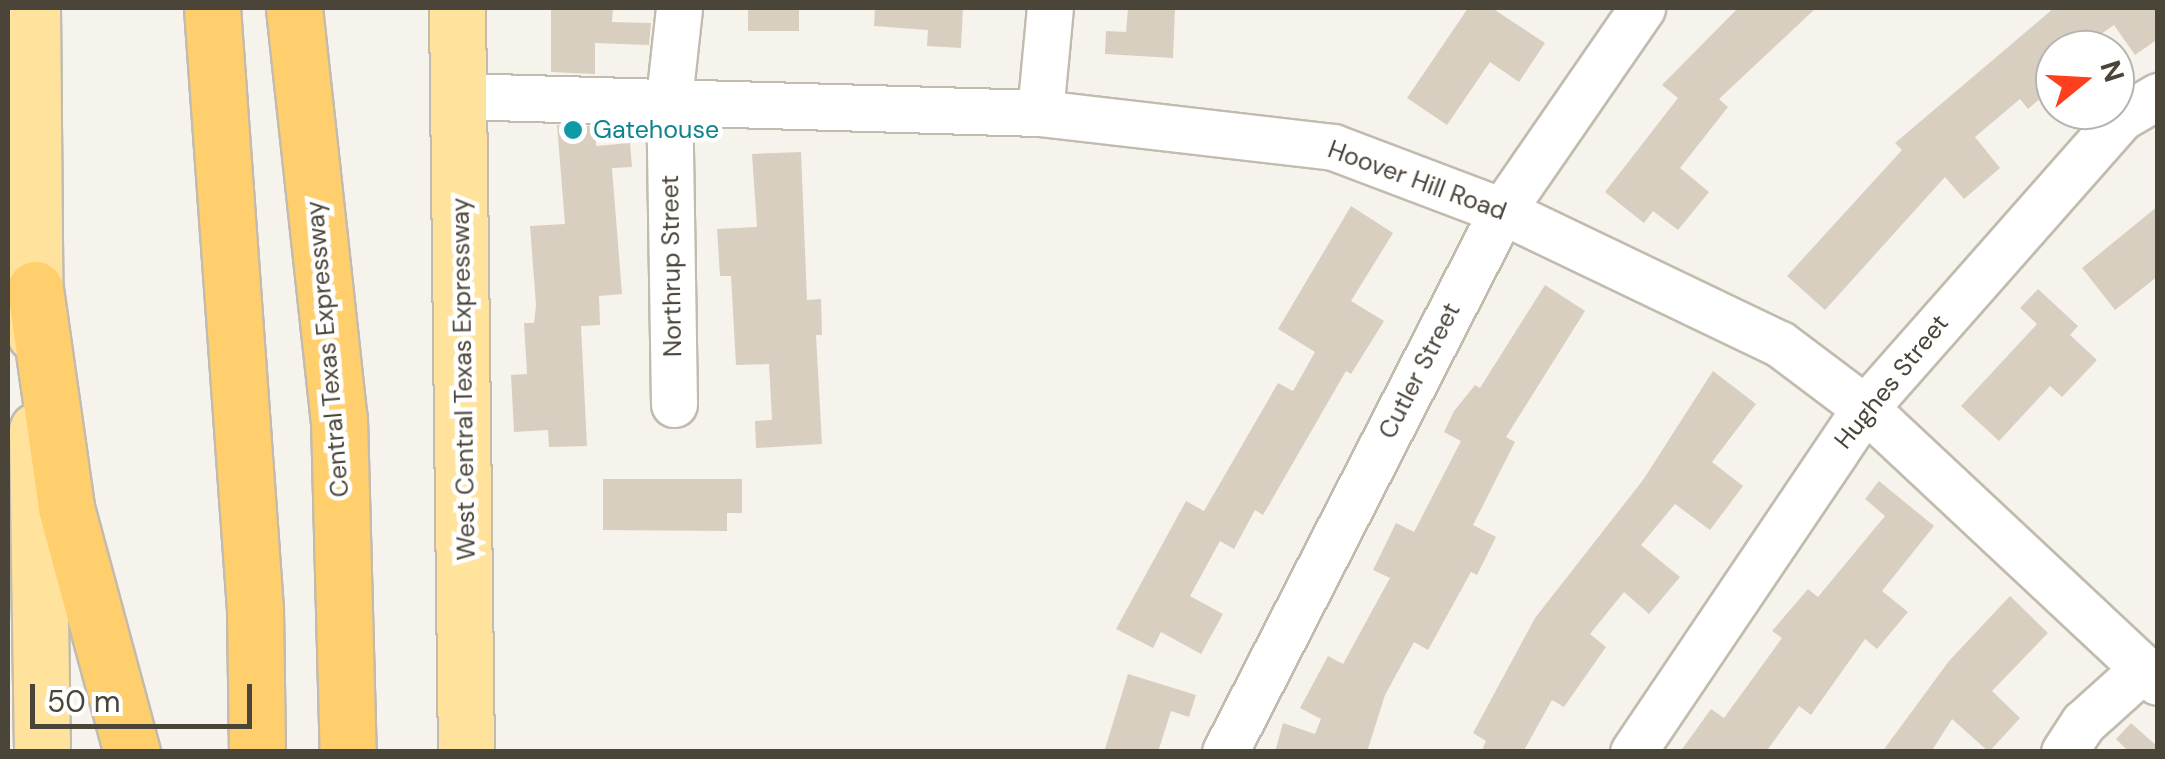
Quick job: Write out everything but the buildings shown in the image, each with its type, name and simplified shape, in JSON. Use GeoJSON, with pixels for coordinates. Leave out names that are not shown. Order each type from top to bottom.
{"type":"FeatureCollection","features":[{"type":"Feature","properties":{"kind":"highway"},"geometry":{"type":"LineString","coordinates":[[212,8],[255,610],[258,752]]}},
{"type":"Feature","properties":{"kind":"highway","name":"Central Texas Expressway"},"geometry":{"type":"LineString","coordinates":[[294,8],[339,419],[348,752]]}},
{"type":"Feature","properties":{"kind":"highway"},"geometry":{"type":"LineString","coordinates":[[34,289],[66,508],[132,752]]}},
{"type":"Feature","properties":{"kind":"main road"},"geometry":{"type":"LineString","coordinates":[[30,728],[32,8]]}},
{"type":"Feature","properties":{"kind":"main road","name":"West Central Texas Expressway"},"geometry":{"type":"LineString","coordinates":[[457,8],[466,752]]}},
{"type":"Feature","properties":{"kind":"street","name":"Northrup Street"},"geometry":{"type":"LineString","coordinates":[[674,404],[669,98],[679,8]]}},
{"type":"Feature","properties":{"kind":"street"},"geometry":{"type":"LineString","coordinates":[[1040,114],[1050,8]]}},
{"type":"Feature","properties":{"kind":"street","name":"Cutler Street"},"geometry":{"type":"LineString","coordinates":[[1226,752],[1502,211],[1642,8]]}},
{"type":"Feature","properties":{"kind":"street","name":"Hoover Hill Road"},"geometry":{"type":"LineString","coordinates":[[459,96],[669,98],[1040,114],[1334,147],[1502,211],[1780,344],[1865,408],[2151,675]]}},
{"type":"Feature","properties":{"kind":"street","name":"Hughes Street"},"geometry":{"type":"LineString","coordinates":[[1633,752],[1865,408],[2122,118],[2158,96]]}},
{"type":"Feature","properties":{"kind":"street"},"geometry":{"type":"LineString","coordinates":[[2064,752],[2083,722],[2151,675]]}},
{"type":"Feature","properties":{"kind":"place","name":"Gatehouse"},"geometry":{"type":"Point","coordinates":[573,130]}}]}
